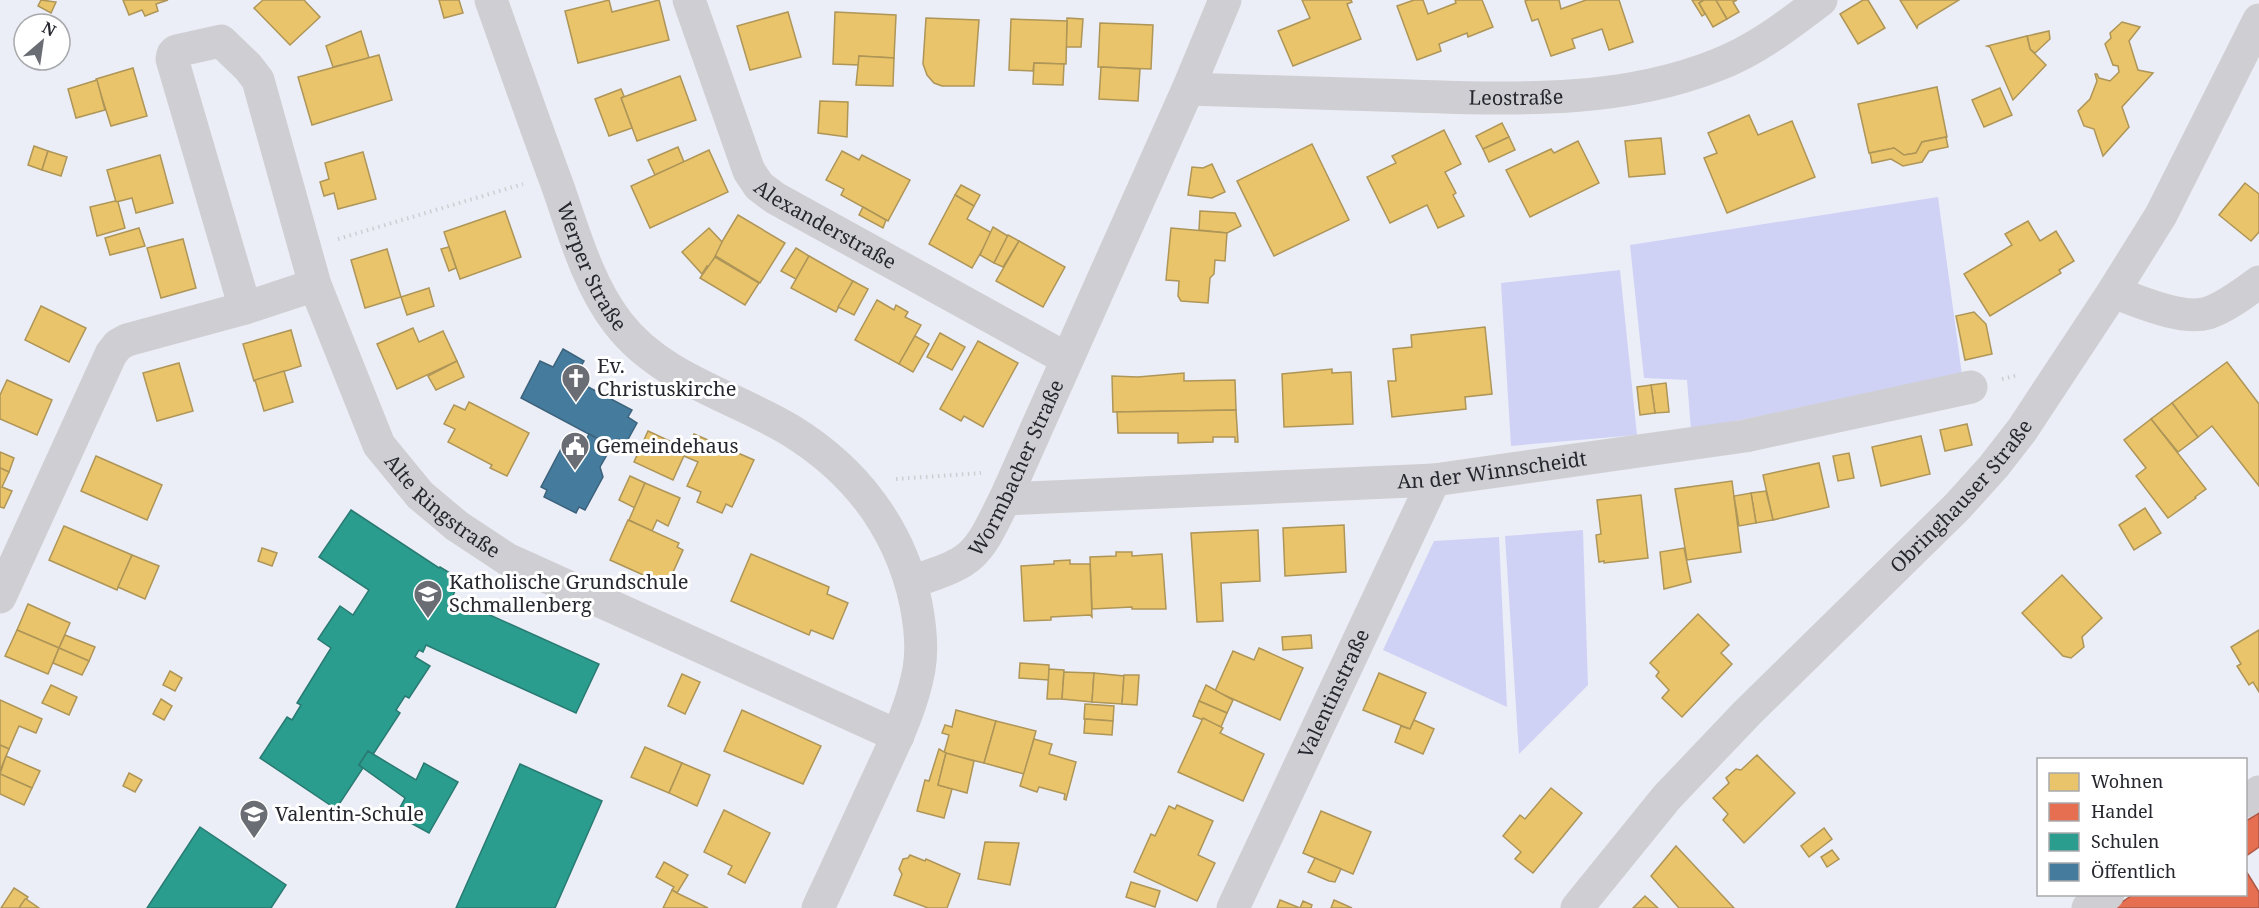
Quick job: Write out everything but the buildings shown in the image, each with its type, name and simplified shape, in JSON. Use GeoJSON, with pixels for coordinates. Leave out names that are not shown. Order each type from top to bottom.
{"type":"FeatureCollection","features":[{"type":"Feature","properties":{"kind":"street","name":"Werper Straße"},"geometry":{"type":"LineString","coordinates":[[491,0],[582,253],[602,300],[619,324],[669,368],[701,387],[787,429],[823,452],[855,482],[878,512],[897,545],[911,582]]}},
{"type":"Feature","properties":{"kind":"street","name":"Alexanderstraße"},"geometry":{"type":"LineString","coordinates":[[689,0],[749,171],[759,186],[785,203],[1066,359]]}},
{"type":"Feature","properties":{"kind":"street","name":"Wormbacher Straße"},"geometry":{"type":"LineString","coordinates":[[911,582],[949,568],[971,555],[979,546],[1011,484],[1188,89],[1225,0]]}},
{"type":"Feature","properties":{"kind":"street","name":"Leostraße"},"geometry":{"type":"LineString","coordinates":[[1188,89],[1514,99],[1601,94],[1636,89],[1719,65],[1773,38],[1821,0]]}},
{"type":"Feature","properties":{"kind":"street","name":"Obringhauser Straße"},"geometry":{"type":"LineString","coordinates":[[1577,908],[1667,797],[1747,713],[1957,507],[1994,466],[2022,430],[2161,215],[2259,20]]}},
{"type":"Feature","properties":{"kind":"street","name":"Alte Ringstraße"},"geometry":{"type":"LineString","coordinates":[[245,308],[172,59],[177,51],[221,42],[254,73],[258,80],[315,285],[379,445],[420,495],[457,526],[507,559],[898,736]]}},
{"type":"Feature","properties":{"kind":"street"},"geometry":{"type":"LineString","coordinates":[[2113,292],[2189,315],[2207,313],[2259,282]]}},
{"type":"Feature","properties":{"kind":"street"},"geometry":{"type":"LineString","coordinates":[[0,597],[111,354],[118,345],[127,340],[245,308],[315,285]]}},
{"type":"Feature","properties":{"kind":"street","name":"An der Winnscheidt"},"geometry":{"type":"LineString","coordinates":[[1011,484],[1434,480],[1745,436],[1971,387]]}},
{"type":"Feature","properties":{"kind":"street","name":"Valentinstraße"},"geometry":{"type":"LineString","coordinates":[[1233,908],[1434,480]]}},
{"type":"Feature","properties":{"kind":"street"},"geometry":{"type":"LineString","coordinates":[[818,908],[898,736],[912,698],[920,667],[921,626],[911,582]]}},
{"type":"Feature","properties":{"kind":"street"},"geometry":{"type":"LineString","coordinates":[[2088,908],[2105,896]]}},
{"type":"Feature","properties":{"kind":"path"},"geometry":{"type":"LineString","coordinates":[[305,249],[553,175]]}},
{"type":"Feature","properties":{"kind":"path"},"geometry":{"type":"LineString","coordinates":[[855,482],[1011,484]]}},
{"type":"Feature","properties":{"kind":"shaded area"},"geometry":{"type":"Polygon","coordinates":[[[1938,197],[1962,375],[1691,430],[1687,380],[1644,378],[1630,245],[1938,197]]]}},
{"type":"Feature","properties":{"kind":"shaded area"},"geometry":{"type":"Polygon","coordinates":[[[1620,270],[1637,435],[1511,446],[1501,283],[1620,270]]]}},
{"type":"Feature","properties":{"kind":"shaded area"},"geometry":{"type":"Polygon","coordinates":[[[1583,530],[1588,685],[1519,754],[1505,536],[1583,530]]]}},
{"type":"Feature","properties":{"kind":"shaded area"},"geometry":{"type":"Polygon","coordinates":[[[1499,537],[1507,707],[1383,650],[1434,541],[1499,537]]]}},
{"type":"Feature","properties":{"kind":"place","name":"Ev. Christuskirche"},"geometry":{"type":"Point","coordinates":[576,404]}},
{"type":"Feature","properties":{"kind":"place","name":"Gemeindehaus"},"geometry":{"type":"Point","coordinates":[575,472]}},
{"type":"Feature","properties":{"kind":"place","name":"Katholische Grundschule Schmallenberg"},"geometry":{"type":"Point","coordinates":[428,620]}},
{"type":"Feature","properties":{"kind":"place","name":"Valentin-Schule"},"geometry":{"type":"Point","coordinates":[254,840]}}]}
